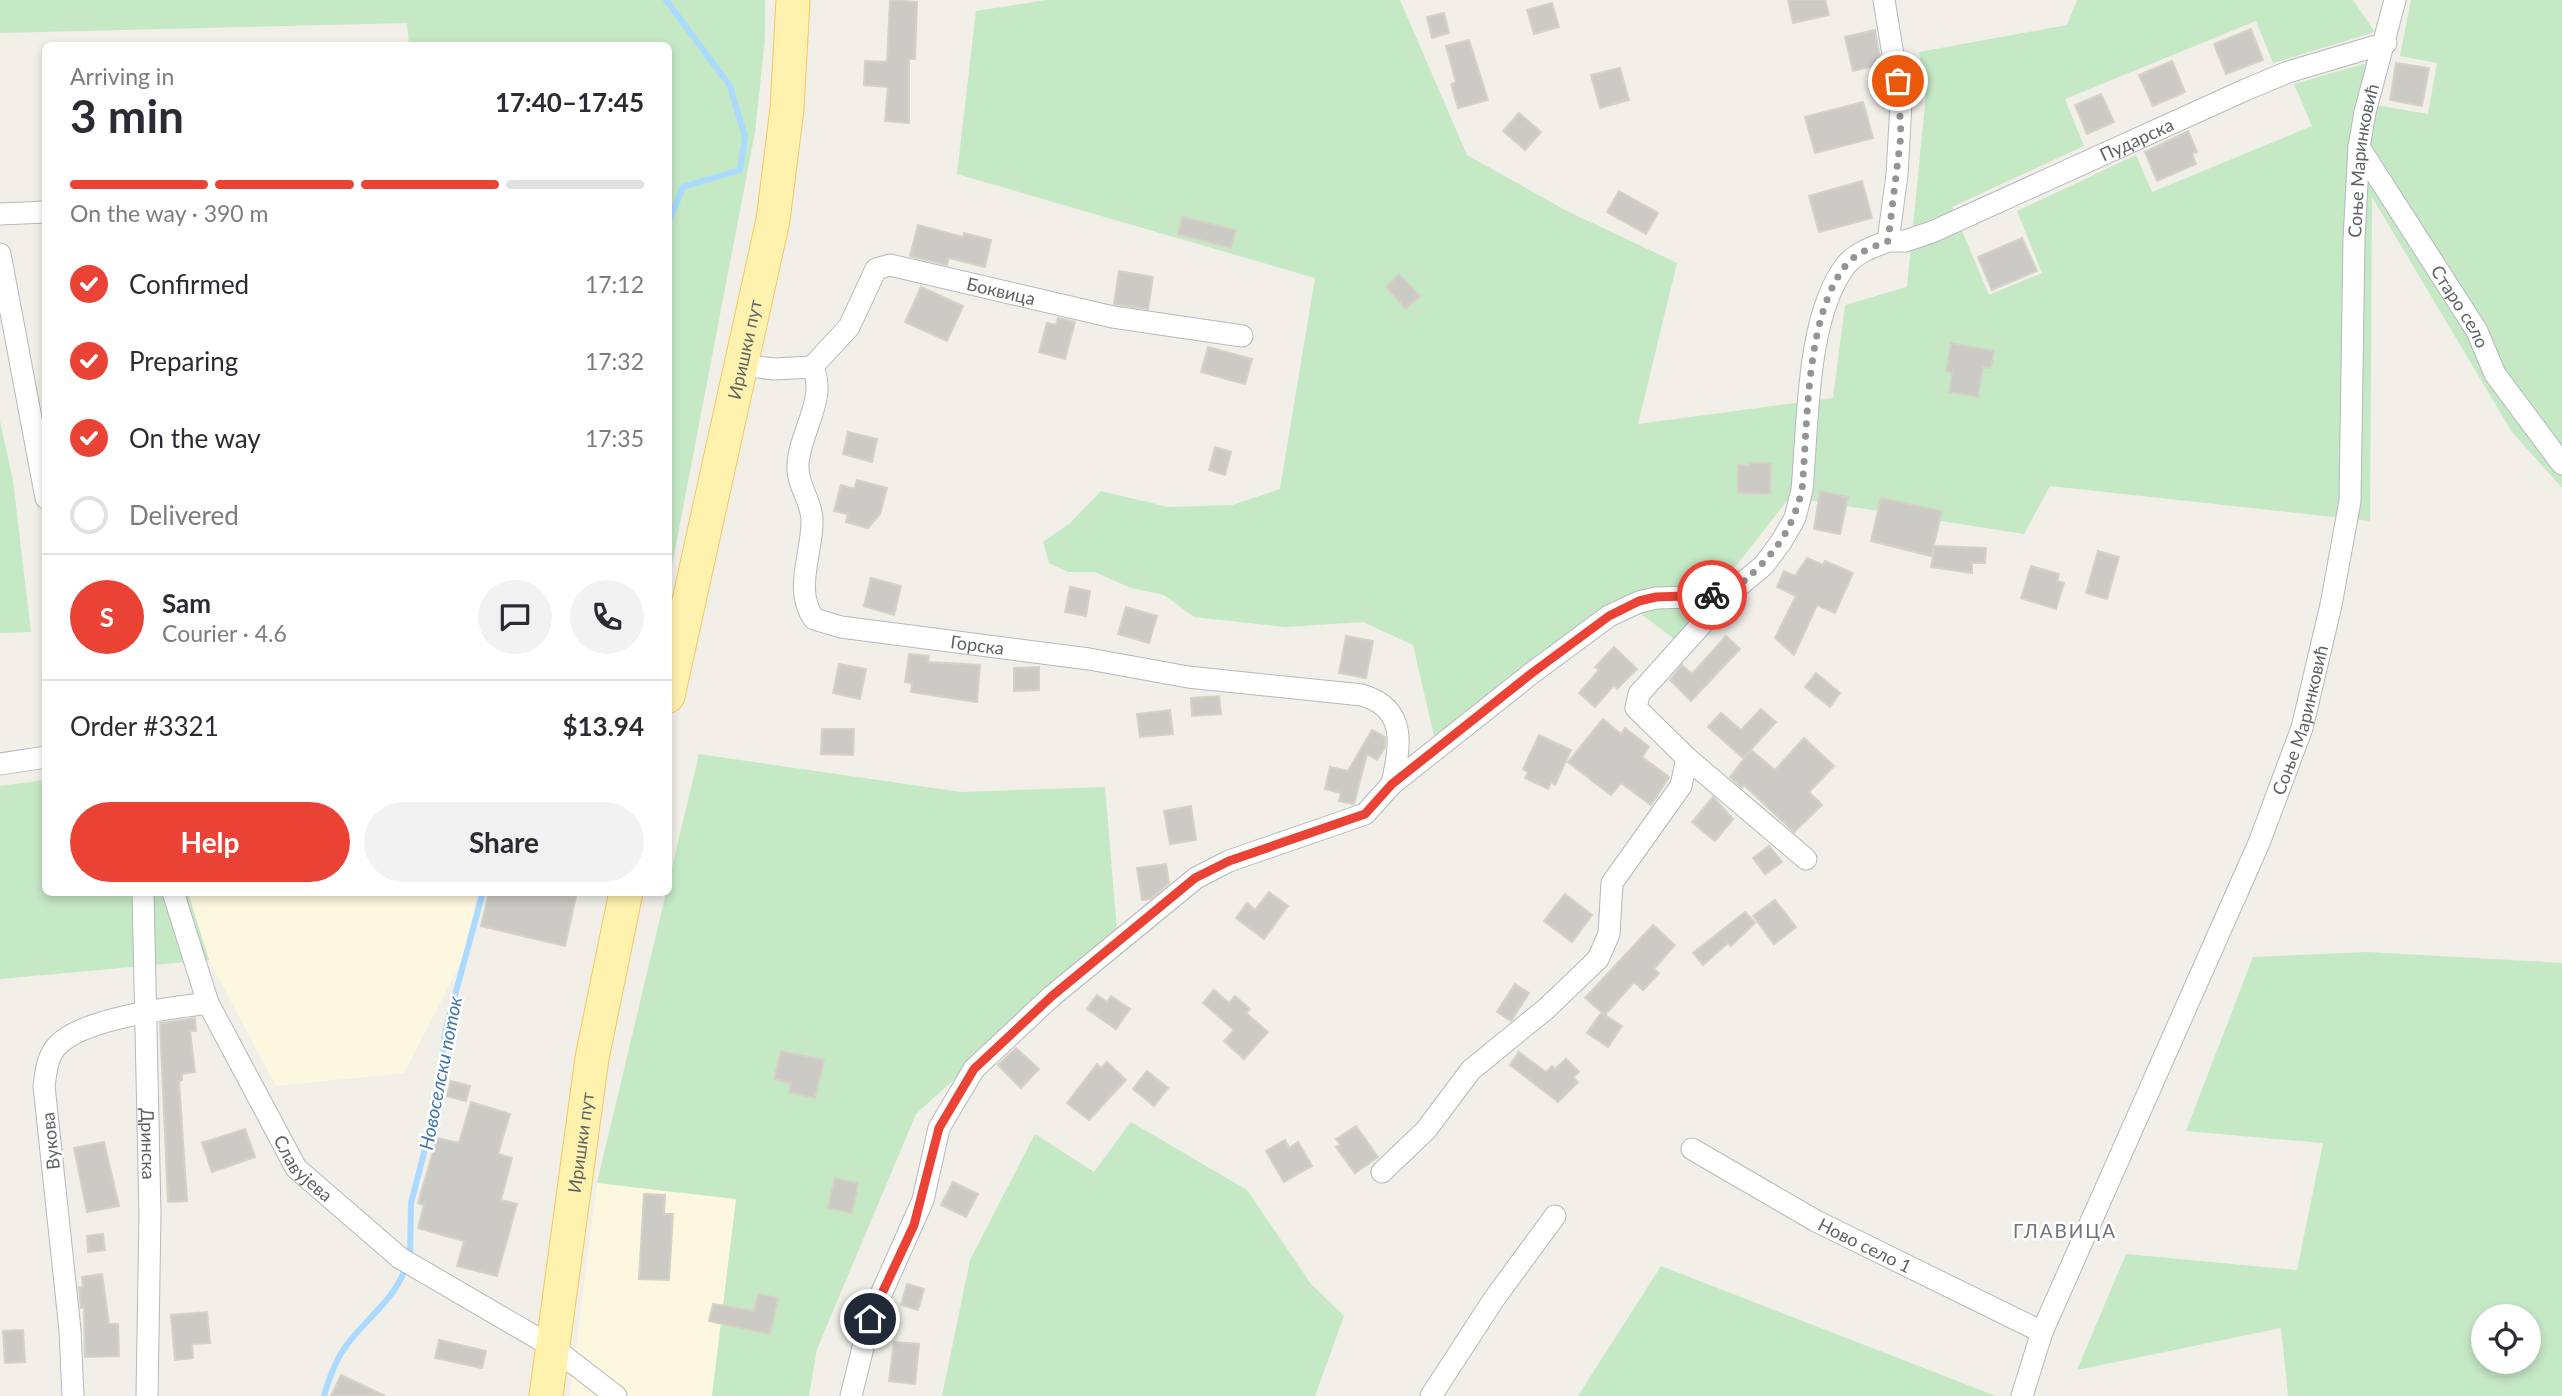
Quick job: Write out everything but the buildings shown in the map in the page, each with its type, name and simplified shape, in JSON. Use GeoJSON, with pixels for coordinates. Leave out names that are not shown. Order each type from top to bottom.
{"type":"FeatureCollection","features":[{"type":"Feature","properties":{"kind":"main road","name":"Иришки пут"},"geometry":{"type":"LineString","coordinates":[[672,678],[781,169],[793,0]]}},
{"type":"Feature","properties":{"kind":"main road","name":"Иришки пут"},"geometry":{"type":"LineString","coordinates":[[546,1396],[592,1058],[625,896]]}},
{"type":"Feature","properties":{"kind":"street"},"geometry":{"type":"LineString","coordinates":[[1884,0],[1901,103],[1897,175],[1888,241]]}},
{"type":"Feature","properties":{"kind":"street","name":"Соње Маринковић"},"geometry":{"type":"LineString","coordinates":[[2022,1396],[2042,1332],[2259,843],[2302,728],[2331,605],[2350,501],[2354,239],[2359,146],[2365,112],[2386,43],[2395,0]]}},
{"type":"Feature","properties":{"kind":"street","name":"Пударска"},"geometry":{"type":"LineString","coordinates":[[1806,859],[1687,758],[1636,708],[1639,694],[1727,596],[1764,565],[1789,531],[1802,490],[1817,334],[1822,311],[1832,287],[1856,255],[1888,241],[1905,241],[1932,232],[2288,72],[2386,43]]}},
{"type":"Feature","properties":{"kind":"street","name":"Старо село"},"geometry":{"type":"LineString","coordinates":[[2359,146],[2477,331],[2495,374],[2562,464]]}},
{"type":"Feature","properties":{"kind":"street"},"geometry":{"type":"LineString","coordinates":[[0,214],[42,212]]}},
{"type":"Feature","properties":{"kind":"street"},"geometry":{"type":"LineString","coordinates":[[0,254],[42,477]]}},
{"type":"Feature","properties":{"kind":"street","name":"Боквица"},"geometry":{"type":"LineString","coordinates":[[812,367],[849,327],[876,269],[885,266],[924,271],[1113,317],[1242,336]]}},
{"type":"Feature","properties":{"kind":"street"},"geometry":{"type":"LineString","coordinates":[[741,365],[774,369],[812,367]]}},
{"type":"Feature","properties":{"kind":"street","name":"Горска"},"geometry":{"type":"LineString","coordinates":[[812,367],[818,381],[798,467],[812,520],[804,582],[805,602],[814,619],[841,627],[1089,659],[1188,677],[1362,695],[1386,706],[1395,720],[1398,748],[1392,784]]}},
{"type":"Feature","properties":{"kind":"street"},"geometry":{"type":"LineString","coordinates":[[851,1396],[870,1319],[923,1200],[939,1128],[974,1069],[1052,996],[1195,878],[1229,861],[1365,814],[1392,784],[1609,616],[1639,601],[1656,597],[1727,596]]}},
{"type":"Feature","properties":{"kind":"street"},"geometry":{"type":"LineString","coordinates":[[0,764],[42,758]]}},
{"type":"Feature","properties":{"kind":"street"},"geometry":{"type":"LineString","coordinates":[[1382,1172],[1426,1130],[1471,1070],[1547,1008],[1598,959],[1609,934],[1612,883],[1681,786],[1687,758]]}},
{"type":"Feature","properties":{"kind":"street","name":"Дринска"},"geometry":{"type":"LineString","coordinates":[[143,896],[150,1214],[147,1396]]}},
{"type":"Feature","properties":{"kind":"street","name":"Славујева"},"geometry":{"type":"LineString","coordinates":[[174,896],[208,1003],[296,1168],[400,1258],[551,1346],[616,1396]]}},
{"type":"Feature","properties":{"kind":"street","name":"Вукова"},"geometry":{"type":"LineString","coordinates":[[74,1396],[70,1330],[44,1086],[47,1063],[58,1044],[83,1030],[144,1012],[208,1003]]}},
{"type":"Feature","properties":{"kind":"street","name":"Ново село 1"},"geometry":{"type":"LineString","coordinates":[[1692,1149],[1816,1221],[2042,1332]]}},
{"type":"Feature","properties":{"kind":"street"},"geometry":{"type":"LineString","coordinates":[[1431,1396],[1494,1299],[1555,1216]]}},
{"type":"Feature","properties":{"kind":"shaded area"},"geometry":{"type":"Polygon","coordinates":[[[189,896],[477,896],[468,949],[404,1073],[276,1086],[209,960],[189,896]]]}},
{"type":"Feature","properties":{"kind":"shaded area"},"geometry":{"type":"Polygon","coordinates":[[[597,1183],[736,1199],[712,1396],[570,1396],[597,1183]]]}},
{"type":"Feature","properties":{"kind":"green space"},"geometry":{"type":"Polygon","coordinates":[[[0,0],[765,0],[765,38],[755,132],[672,565],[672,42],[409,42],[407,23],[0,33],[0,0]]]}},
{"type":"Feature","properties":{"kind":"green space"},"geometry":{"type":"Polygon","coordinates":[[[1046,0],[1400,0],[1467,155],[1567,211],[1677,263],[1638,424],[1833,398],[1845,305],[1907,287],[1926,94],[1919,52],[2067,25],[2077,0],[2353,0],[2375,32],[2273,63],[2256,21],[2065,99],[2084,146],[1952,207],[1989,295],[2042,273],[2017,211],[2136,155],[2152,192],[2312,126],[2294,84],[2367,63],[2358,102],[2428,114],[2437,63],[2400,56],[2411,0],[2562,0],[2562,488],[2512,432],[2372,197],[2370,521],[2050,486],[2024,534],[1790,497],[1677,641],[1624,601],[1434,736],[1413,645],[1363,622],[1285,627],[1194,617],[1164,595],[1131,588],[1095,572],[1068,572],[1049,563],[1043,542],[1070,523],[1101,491],[1168,507],[1232,505],[1280,489],[1315,278],[957,174],[976,11],[1046,0]]]}},
{"type":"Feature","properties":{"kind":"green space"},"geometry":{"type":"Polygon","coordinates":[[[0,421],[13,481],[31,632],[0,633],[0,421]]]}},
{"type":"Feature","properties":{"kind":"green space"},"geometry":{"type":"Polygon","coordinates":[[[699,754],[961,792],[1105,787],[1117,931],[916,1114],[817,1349],[809,1396],[712,1396],[736,1199],[597,1183],[665,896],[672,896],[672,868],[699,754]]]}},
{"type":"Feature","properties":{"kind":"green space"},"geometry":{"type":"Polygon","coordinates":[[[42,780],[42,896],[189,896],[209,960],[0,979],[0,786],[42,780]]]}},
{"type":"Feature","properties":{"kind":"green space"},"geometry":{"type":"Polygon","coordinates":[[[2368,952],[2562,963],[2562,1396],[2288,1396],[2281,1328],[2077,1370],[2126,1254],[2297,1270],[2323,1143],[2186,1131],[2253,957],[2368,952]]]}},
{"type":"Feature","properties":{"kind":"green space"},"geometry":{"type":"Polygon","coordinates":[[[1131,1122],[1247,1190],[1311,1284],[1344,1316],[1315,1396],[942,1396],[970,1260],[1035,1134],[1094,1172],[1131,1122]]]}},
{"type":"Feature","properties":{"kind":"green space"},"geometry":{"type":"Polygon","coordinates":[[[1661,1266],[1996,1396],[1578,1396],[1661,1266]]]}},
{"type":"Feature","properties":{"kind":"waterway","name":"Новоселски поток"},"geometry":{"type":"LineString","coordinates":[[666,0],[730,86],[745,137],[740,170],[683,187],[672,213]]}},
{"type":"Feature","properties":{"kind":"waterway","name":"Новоселски поток"},"geometry":{"type":"LineString","coordinates":[[410,1257],[411,1203],[440,1091],[445,1032],[482,896]]}},
{"type":"Feature","properties":{"kind":"waterway","name":"Новоселски поток"},"geometry":{"type":"LineString","coordinates":[[324,1396],[342,1352],[387,1300],[406,1267]]}},
{"type":"Feature","properties":{"kind":"way so far"},"geometry":{"type":"LineString","coordinates":[[1712,595],[1727,596],[1764,565],[1789,531],[1795,518],[1802,490],[1817,334],[1822,311],[1832,287],[1846,265],[1856,255],[1888,241],[1901,135],[1898,81]]}},
{"type":"Feature","properties":{"kind":"district","name":"ГЛАВИЦА"},"geometry":{"type":"Point","coordinates":[2065,1230]}},
{"type":"Feature","properties":{"kind":"route"},"geometry":{"type":"LineString","coordinates":[[870,1319],[914,1225],[923,1200],[939,1128],[974,1069],[1052,996],[1195,878],[1229,861],[1365,814],[1392,784],[1609,616],[1639,601],[1656,597],[1712,595]]}}]}
